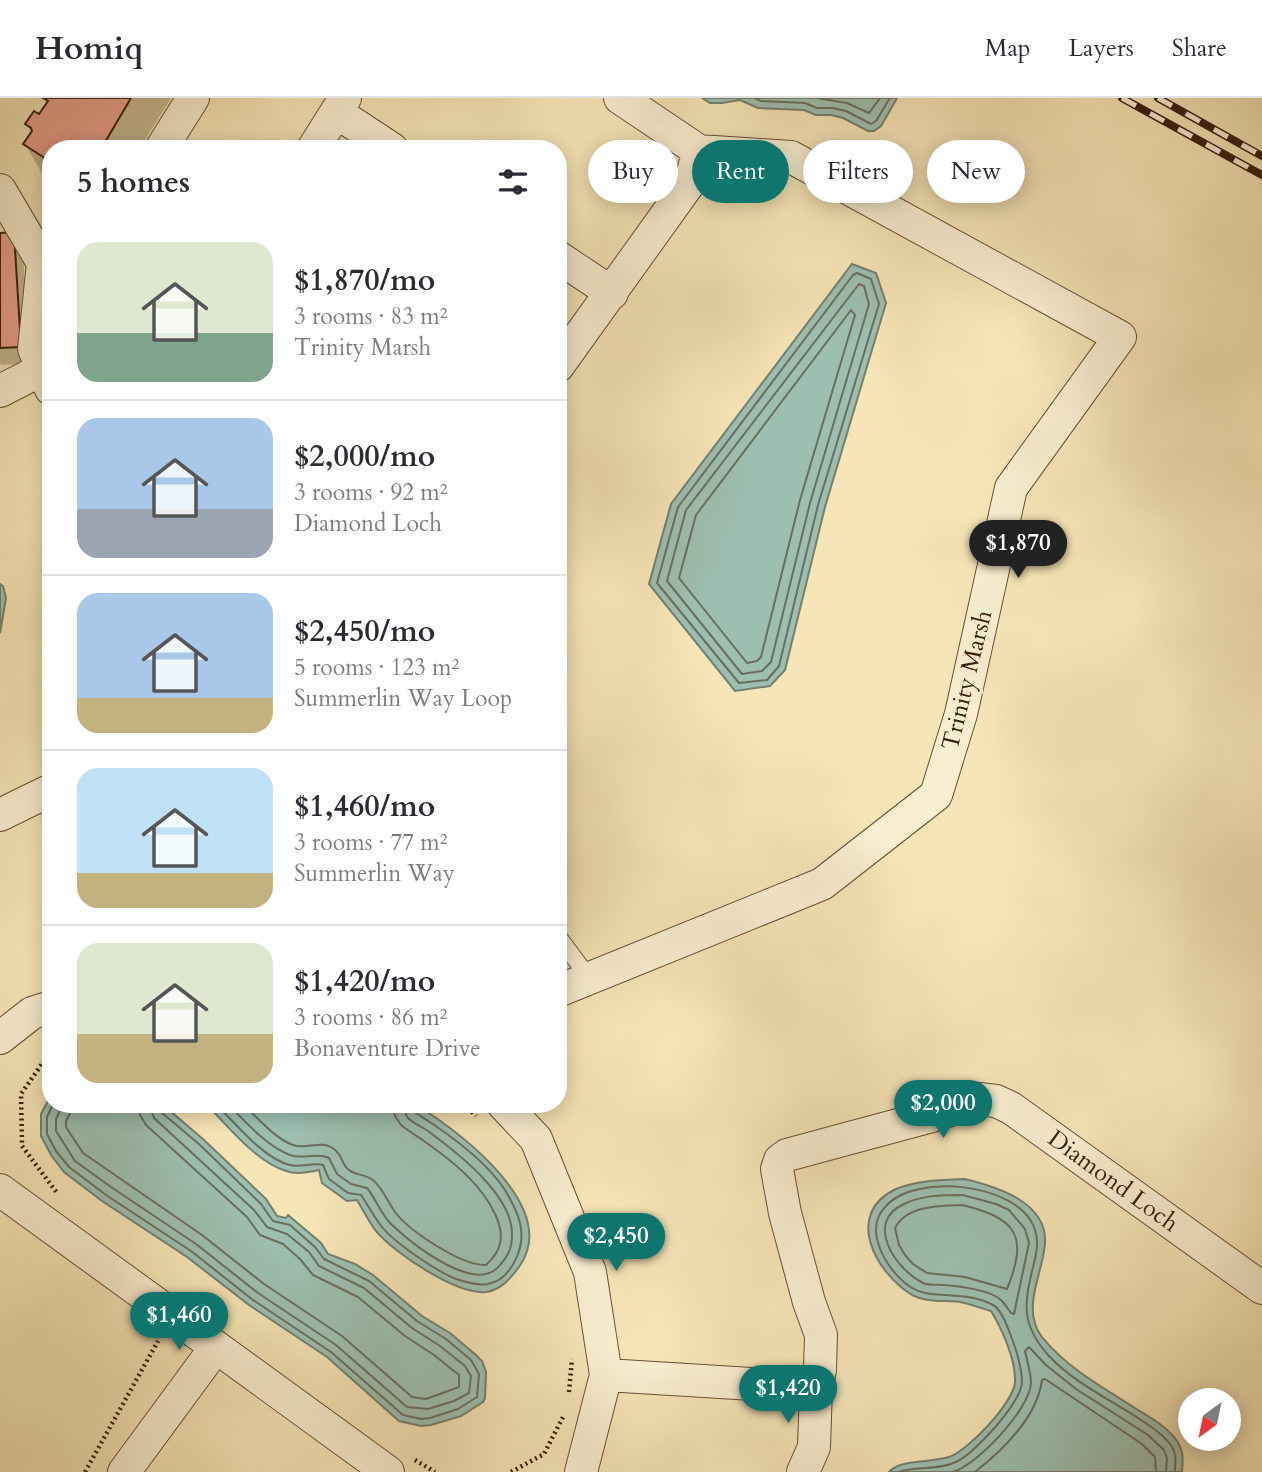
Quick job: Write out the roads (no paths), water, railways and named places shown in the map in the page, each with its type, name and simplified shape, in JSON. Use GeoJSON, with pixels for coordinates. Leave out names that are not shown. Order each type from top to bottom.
{"type":"FeatureCollection","features":[{"type":"Feature","properties":{"kind":"street"},"geometry":{"type":"LineString","coordinates":[[167,140],[193,98]]}},
{"type":"Feature","properties":{"kind":"street"},"geometry":{"type":"LineString","coordinates":[[620,98],[692,146]]}},
{"type":"Feature","properties":{"kind":"street"},"geometry":{"type":"LineString","coordinates":[[319,140],[341,105],[382,140]]}},
{"type":"Feature","properties":{"kind":"street","name":"Trinity Marsh"},"geometry":{"type":"LineString","coordinates":[[567,987],[822,884],[936,795],[961,714],[1011,488],[1120,337],[789,157]]}},
{"type":"Feature","properties":{"kind":"street"},"geometry":{"type":"LineString","coordinates":[[567,354],[690,182],[692,175]]}},
{"type":"Feature","properties":{"kind":"street"},"geometry":{"type":"LineString","coordinates":[[0,190],[42,254]]}},
{"type":"Feature","properties":{"kind":"street"},"geometry":{"type":"LineString","coordinates":[[567,263],[612,293]]}},
{"type":"Feature","properties":{"kind":"street"},"geometry":{"type":"LineString","coordinates":[[42,295],[34,349],[42,370]]}},
{"type":"Feature","properties":{"kind":"street"},"geometry":{"type":"LineString","coordinates":[[0,391],[42,381]]}},
{"type":"Feature","properties":{"kind":"street"},"geometry":{"type":"LineString","coordinates":[[0,815],[42,802]]}},
{"type":"Feature","properties":{"kind":"street"},"geometry":{"type":"LineString","coordinates":[[0,1038],[32,1013],[42,1010]]}},
{"type":"Feature","properties":{"kind":"street","name":"Diamond Loch"},"geometry":{"type":"LineString","coordinates":[[816,1388],[820,1370],[821,1335],[809,1302],[785,1213],[777,1169],[780,1160],[787,1155],[939,1114],[979,1099],[996,1101],[1011,1108],[1262,1288]]}},
{"type":"Feature","properties":{"kind":"street"},"geometry":{"type":"LineString","coordinates":[[493,1113],[536,1139],[590,1272],[606,1376],[580,1472]]}},
{"type":"Feature","properties":{"kind":"street"},"geometry":{"type":"LineString","coordinates":[[0,1190],[388,1472]]}},
{"type":"Feature","properties":{"kind":"street"},"geometry":{"type":"LineString","coordinates":[[124,1472],[216,1347]]}},
{"type":"Feature","properties":{"kind":"street"},"geometry":{"type":"LineString","coordinates":[[606,1376],[816,1388],[814,1447],[803,1472]]}},
{"type":"Feature","properties":{"kind":"lane"},"geometry":{"type":"LineString","coordinates":[[567,946],[589,978]]}},
{"type":"Feature","properties":{"kind":"water"},"geometry":{"type":"Polygon","coordinates":[[[702,98],[897,98],[881,126],[874,131],[868,131],[831,115],[816,115],[804,110],[758,108],[740,100],[710,103],[702,98]]]}},
{"type":"Feature","properties":{"kind":"water"},"geometry":{"type":"Polygon","coordinates":[[[852,264],[876,273],[886,303],[825,507],[785,670],[770,686],[735,691],[649,584],[671,504],[852,264]]]}},
{"type":"Feature","properties":{"kind":"water"},"geometry":{"type":"Polygon","coordinates":[[[0,584],[6,598],[0,633],[0,584]]]}},
{"type":"Feature","properties":{"kind":"water"},"geometry":{"type":"Polygon","coordinates":[[[172,1113],[266,1199],[277,1216],[286,1218],[288,1215],[321,1243],[328,1254],[355,1264],[373,1275],[422,1316],[450,1333],[476,1355],[482,1361],[486,1372],[483,1402],[461,1416],[431,1425],[421,1426],[399,1421],[327,1357],[249,1305],[187,1257],[102,1201],[64,1172],[41,1136],[41,1114],[172,1113]]]}},
{"type":"Feature","properties":{"kind":"water"},"geometry":{"type":"Polygon","coordinates":[[[215,1113],[429,1113],[455,1132],[499,1173],[516,1196],[527,1220],[529,1244],[519,1267],[501,1286],[486,1292],[459,1287],[411,1261],[385,1240],[373,1227],[357,1200],[347,1201],[322,1183],[319,1170],[303,1173],[286,1171],[264,1160],[215,1113]]]}},
{"type":"Feature","properties":{"kind":"water"},"geometry":{"type":"Polygon","coordinates":[[[965,1179],[991,1187],[1018,1199],[1038,1217],[1044,1229],[1045,1244],[1033,1302],[1034,1320],[1039,1333],[1074,1368],[1169,1431],[1178,1443],[1178,1451],[1181,1451],[1182,1472],[889,1472],[900,1465],[949,1457],[967,1446],[999,1413],[1013,1391],[1015,1382],[1008,1345],[991,1311],[960,1302],[918,1298],[899,1285],[877,1258],[868,1228],[871,1213],[880,1200],[896,1189],[930,1181],[965,1179]]]}},
{"type":"Feature","properties":{"kind":"railway"},"geometry":{"type":"LineString","coordinates":[[1122,98],[1262,175]]}},
{"type":"Feature","properties":{"kind":"railway"},"geometry":{"type":"LineString","coordinates":[[1158,98],[1262,156]]}}]}
